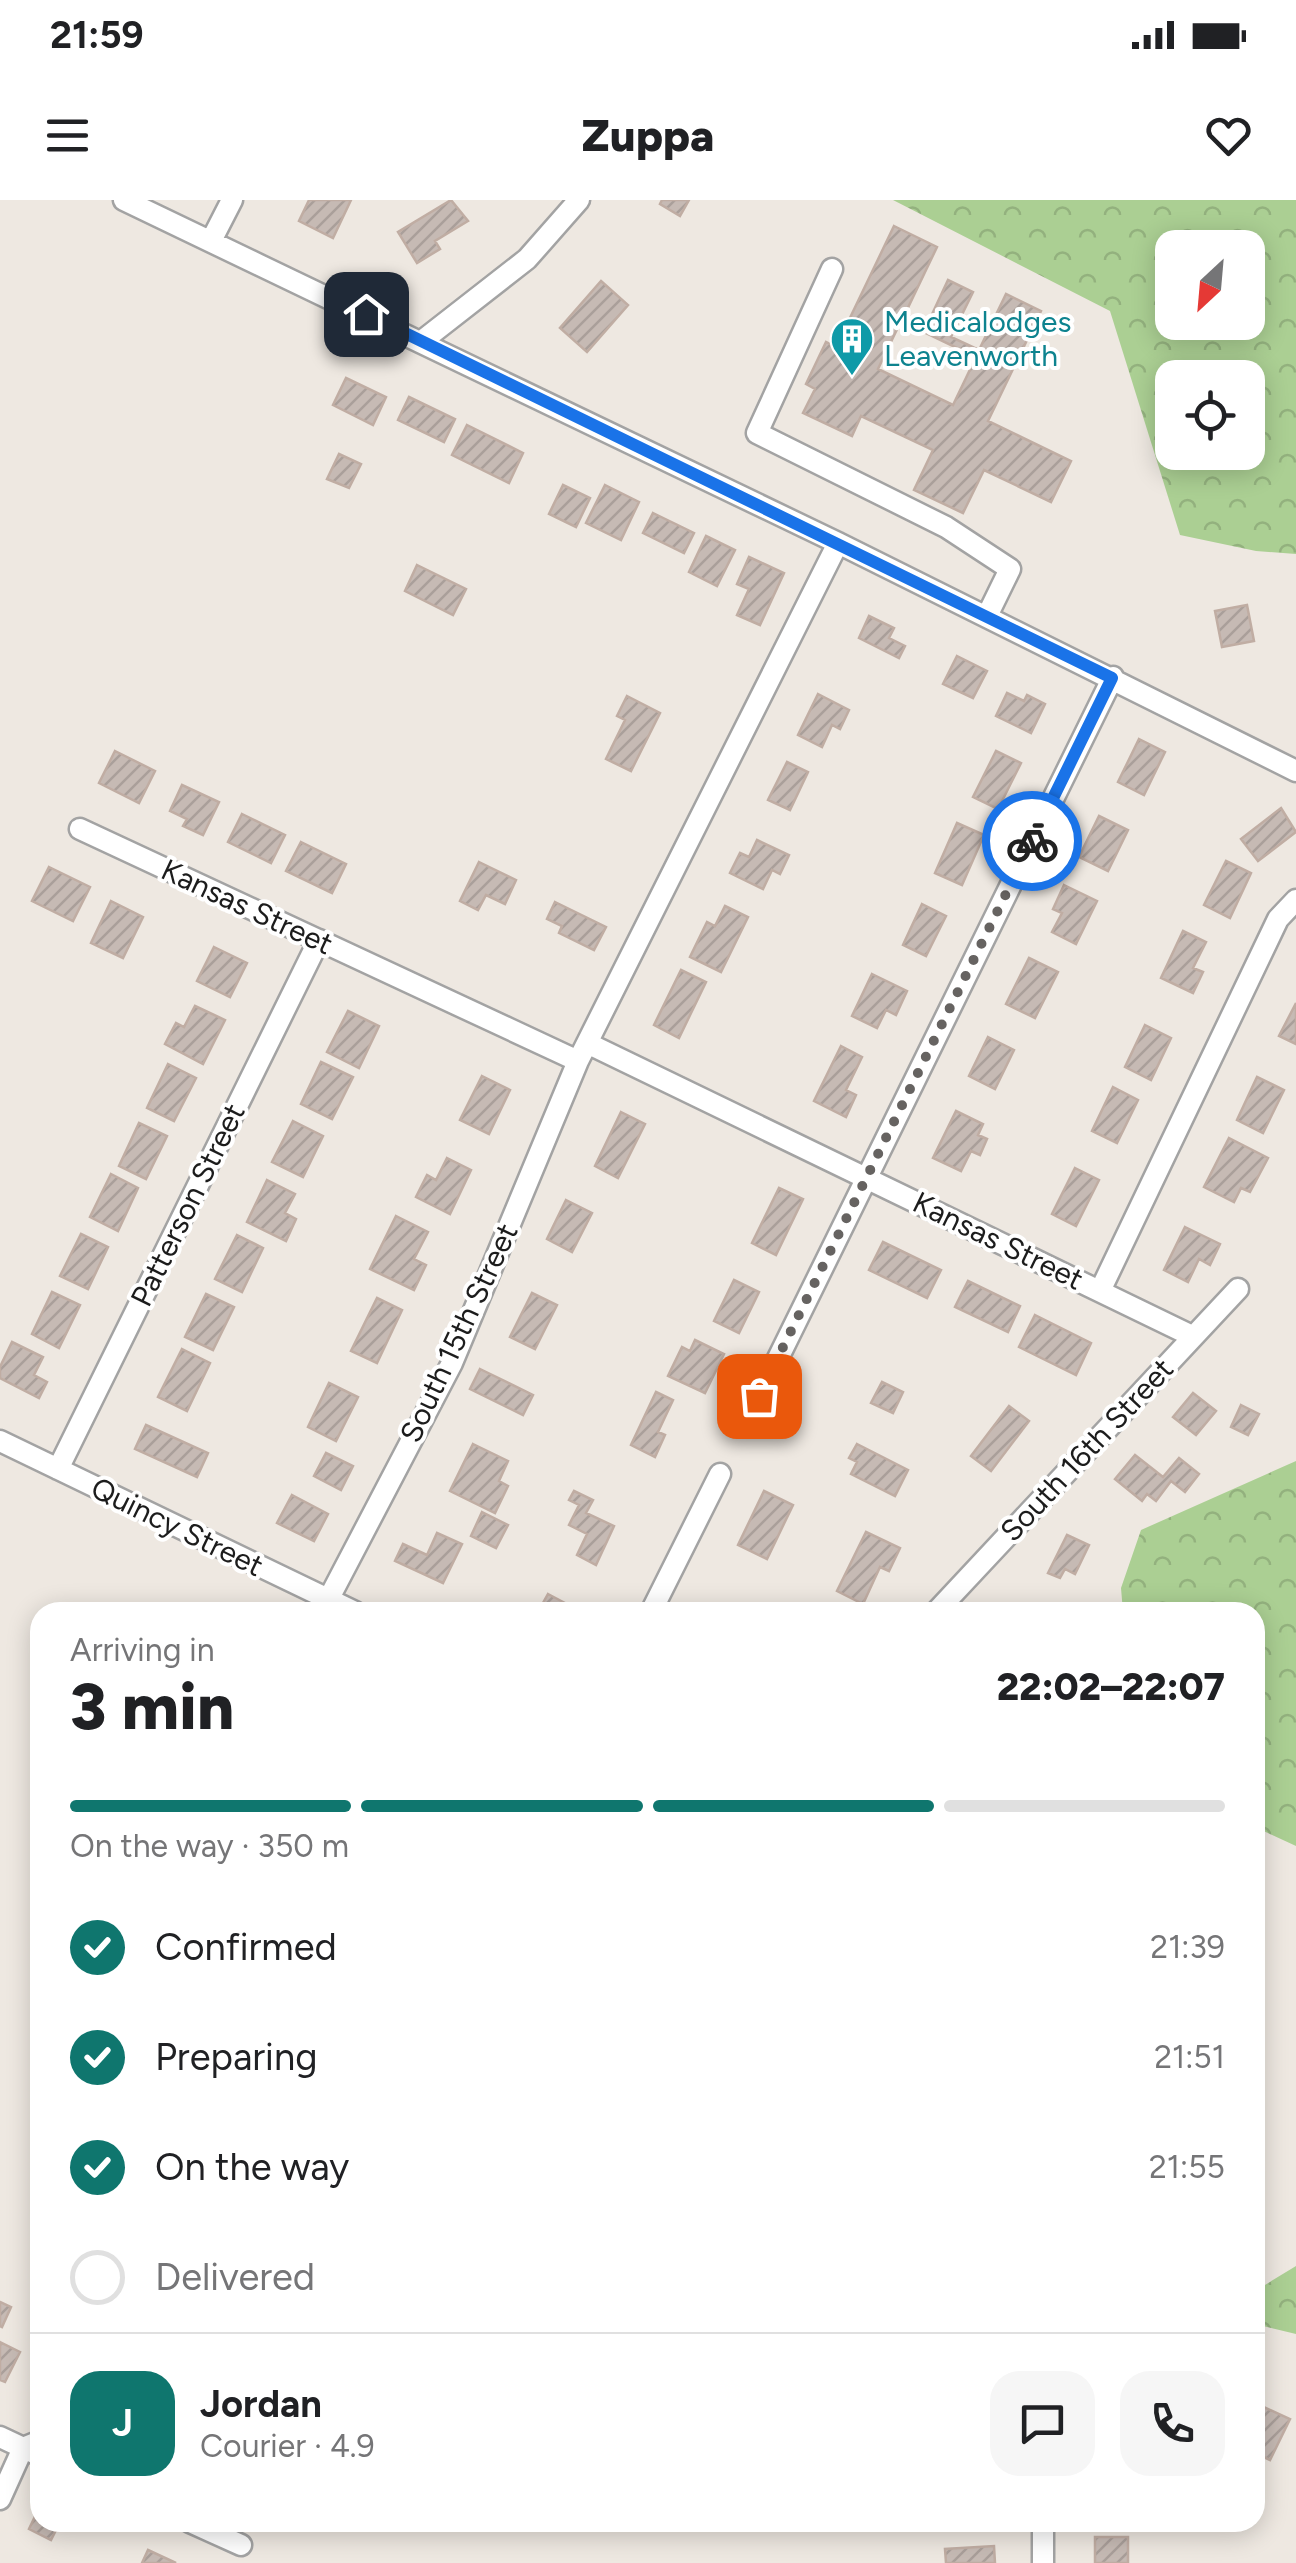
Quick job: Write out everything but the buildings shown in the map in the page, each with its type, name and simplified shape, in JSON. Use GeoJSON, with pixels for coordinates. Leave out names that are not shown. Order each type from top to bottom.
{"type":"FeatureCollection","features":[{"type":"Feature","properties":{"kind":"street"},"geometry":{"type":"LineString","coordinates":[[124,200],[838,543],[1296,771]]}},
{"type":"Feature","properties":{"kind":"street"},"geometry":{"type":"LineString","coordinates":[[210,241],[232,200]]}},
{"type":"Feature","properties":{"kind":"street"},"geometry":{"type":"LineString","coordinates":[[422,341],[527,259],[578,200]]}},
{"type":"Feature","properties":{"kind":"street"},"geometry":{"type":"LineString","coordinates":[[832,269],[757,433],[946,527],[1010,569],[987,616]]}},
{"type":"Feature","properties":{"kind":"street","name":"South 15th Street"},"geometry":{"type":"LineString","coordinates":[[328,1600],[452,1363],[583,1052],[838,543]]}},
{"type":"Feature","properties":{"kind":"street"},"geometry":{"type":"LineString","coordinates":[[759,1396],[1112,678]]}},
{"type":"Feature","properties":{"kind":"street","name":"Kansas Street"},"geometry":{"type":"LineString","coordinates":[[80,830],[318,940],[868,1178],[1192,1336]]}},
{"type":"Feature","properties":{"kind":"street"},"geometry":{"type":"LineString","coordinates":[[1100,1291],[1278,918],[1296,900]]}},
{"type":"Feature","properties":{"kind":"street","name":"Patterson Street"},"geometry":{"type":"LineString","coordinates":[[58,1469],[318,940]]}},
{"type":"Feature","properties":{"kind":"street","name":"South 16th Street"},"geometry":{"type":"LineString","coordinates":[[945,1602],[1238,1289]]}},
{"type":"Feature","properties":{"kind":"street","name":"Quincy Street"},"geometry":{"type":"LineString","coordinates":[[0,1440],[332,1602]]}},
{"type":"Feature","properties":{"kind":"street"},"geometry":{"type":"LineString","coordinates":[[656,1602],[720,1474]]}},
{"type":"Feature","properties":{"kind":"street"},"geometry":{"type":"LineString","coordinates":[[0,2437],[30,2447]]}},
{"type":"Feature","properties":{"kind":"street"},"geometry":{"type":"LineString","coordinates":[[0,2499],[30,2454]]}},
{"type":"Feature","properties":{"kind":"street"},"geometry":{"type":"LineString","coordinates":[[212,2532],[241,2545]]}},
{"type":"Feature","properties":{"kind":"street"},"geometry":{"type":"LineString","coordinates":[[1042,2563],[1043,2532]]}},
{"type":"Feature","properties":{"kind":"green space"},"geometry":{"type":"Polygon","coordinates":[[[893,200],[1296,200],[1296,554],[1256,551],[1180,535],[1160,470],[1265,470],[1265,360],[1155,360],[1155,455],[1110,311],[893,200]]]}},
{"type":"Feature","properties":{"kind":"green space"},"geometry":{"type":"Polygon","coordinates":[[[1296,1461],[1296,1846],[1265,1832],[1265,1602],[1122,1602],[1121,1588],[1141,1530],[1296,1461]]]}},
{"type":"Feature","properties":{"kind":"green space"},"geometry":{"type":"Polygon","coordinates":[[[1296,2266],[1296,2334],[1265,2326],[1265,2285],[1296,2266]]]}},
{"type":"Feature","properties":{"kind":"way so far"},"geometry":{"type":"LineString","coordinates":[[759,1396],[1032,841]]}},
{"type":"Feature","properties":{"kind":"place","name":"Medicalodges Leavenworth"},"geometry":{"type":"Point","coordinates":[852,377]}},
{"type":"Feature","properties":{"kind":"route"},"geometry":{"type":"LineString","coordinates":[[366,314],[1112,678],[1032,841]]}}]}
